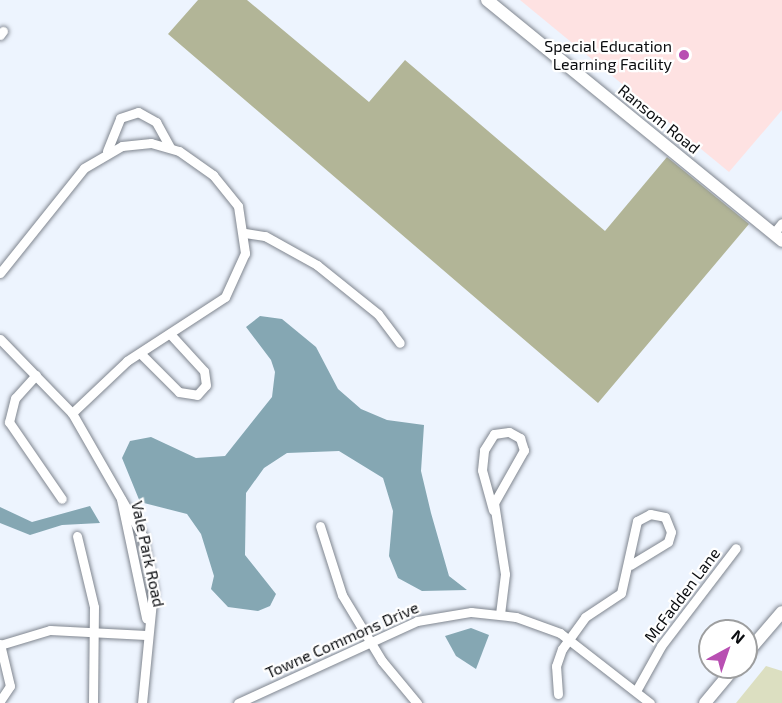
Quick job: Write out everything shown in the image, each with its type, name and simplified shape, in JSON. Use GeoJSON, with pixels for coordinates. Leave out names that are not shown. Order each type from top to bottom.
{"type":"FeatureCollection","features":[{"type":"Feature","properties":{"kind":"main road","name":"Ransom Road"},"geometry":{"type":"LineString","coordinates":[[487,0],[777,238]]}},
{"type":"Feature","properties":{"kind":"main road"},"geometry":{"type":"LineString","coordinates":[[758,640],[782,612]]}},
{"type":"Feature","properties":{"kind":"main road"},"geometry":{"type":"LineString","coordinates":[[705,703],[725,679]]}},
{"type":"Feature","properties":{"kind":"street"},"geometry":{"type":"LineString","coordinates":[[72,413],[140,352],[213,309],[230,290],[242,266],[245,233],[228,190],[170,147],[156,122],[138,112],[120,118],[107,151]]}},
{"type":"Feature","properties":{"kind":"street"},"geometry":{"type":"LineString","coordinates":[[0,273],[76,177],[107,151],[132,143],[170,147]]}},
{"type":"Feature","properties":{"kind":"street"},"geometry":{"type":"LineString","coordinates":[[777,238],[782,223]]}},
{"type":"Feature","properties":{"kind":"street"},"geometry":{"type":"LineString","coordinates":[[245,233],[265,236],[316,265],[378,314],[400,343]]}},
{"type":"Feature","properties":{"kind":"street"},"geometry":{"type":"LineString","coordinates":[[140,352],[179,392],[197,395],[206,385],[204,371],[171,335]]}},
{"type":"Feature","properties":{"kind":"street","name":"Vale Park Road"},"geometry":{"type":"LineString","coordinates":[[0,339],[72,413],[119,491],[147,623],[142,703]]}},
{"type":"Feature","properties":{"kind":"street"},"geometry":{"type":"LineString","coordinates":[[36,375],[15,398],[9,422],[62,499]]}},
{"type":"Feature","properties":{"kind":"street"},"geometry":{"type":"LineString","coordinates":[[493,510],[502,483],[524,450],[520,438],[509,432],[491,437],[484,450],[482,470],[505,567],[500,614]]}},
{"type":"Feature","properties":{"kind":"street"},"geometry":{"type":"LineString","coordinates":[[558,694],[556,662],[569,639],[585,617],[620,596],[630,565],[637,521],[650,514],[665,517],[671,532],[668,542],[630,565]]}},
{"type":"Feature","properties":{"kind":"street"},"geometry":{"type":"LineString","coordinates":[[320,526],[336,582],[370,641],[417,703]]}},
{"type":"Feature","properties":{"kind":"street"},"geometry":{"type":"LineString","coordinates":[[78,536],[94,607],[93,703]]}},
{"type":"Feature","properties":{"kind":"street","name":"McFadden Lane"},"geometry":{"type":"LineString","coordinates":[[636,691],[661,646],[736,548]]}},
{"type":"Feature","properties":{"kind":"street","name":"Towne Commons Drive"},"geometry":{"type":"LineString","coordinates":[[238,703],[370,641],[432,616],[500,614],[569,639],[650,703]]}},
{"type":"Feature","properties":{"kind":"street"},"geometry":{"type":"LineString","coordinates":[[0,701],[10,686],[0,644],[28,633],[93,632],[146,635]]}},
{"type":"Feature","properties":{"kind":"shaded area","name":"Special Education Learning Facility"},"geometry":{"type":"Polygon","coordinates":[[[520,0],[782,0],[782,110],[729,172],[520,0]]]}},
{"type":"Feature","properties":{"kind":"green space"},"geometry":{"type":"Polygon","coordinates":[[[198,0],[247,0],[369,102],[405,60],[605,231],[667,157],[749,224],[598,403],[168,34],[198,0]]]}},
{"type":"Feature","properties":{"kind":"green space"},"geometry":{"type":"Polygon","coordinates":[[[766,666],[782,671],[782,703],[736,703],[755,679],[758,679],[766,666]]]}},
{"type":"Feature","properties":{"kind":"water"},"geometry":{"type":"Polygon","coordinates":[[[260,316],[282,319],[316,347],[338,389],[361,409],[387,420],[424,425],[421,471],[431,513],[449,576],[467,590],[422,591],[398,578],[389,556],[393,511],[383,478],[339,451],[287,453],[264,468],[246,493],[245,555],[276,594],[270,606],[258,611],[228,607],[211,589],[214,576],[201,534],[187,514],[140,502],[122,458],[130,441],[151,437],[196,458],[225,456],[272,397],[275,372],[271,360],[246,327],[260,316]]]}},
{"type":"Feature","properties":{"kind":"water"},"geometry":{"type":"Polygon","coordinates":[[[90,506],[100,523],[62,525],[30,535],[0,523],[0,507],[32,522],[90,506]]]}},
{"type":"Feature","properties":{"kind":"water"},"geometry":{"type":"Polygon","coordinates":[[[471,628],[489,635],[476,669],[456,656],[445,636],[471,628]]]}},
{"type":"Feature","properties":{"kind":"place","name":"Special Education Learning Facility"},"geometry":{"type":"Point","coordinates":[684,55]}}]}
